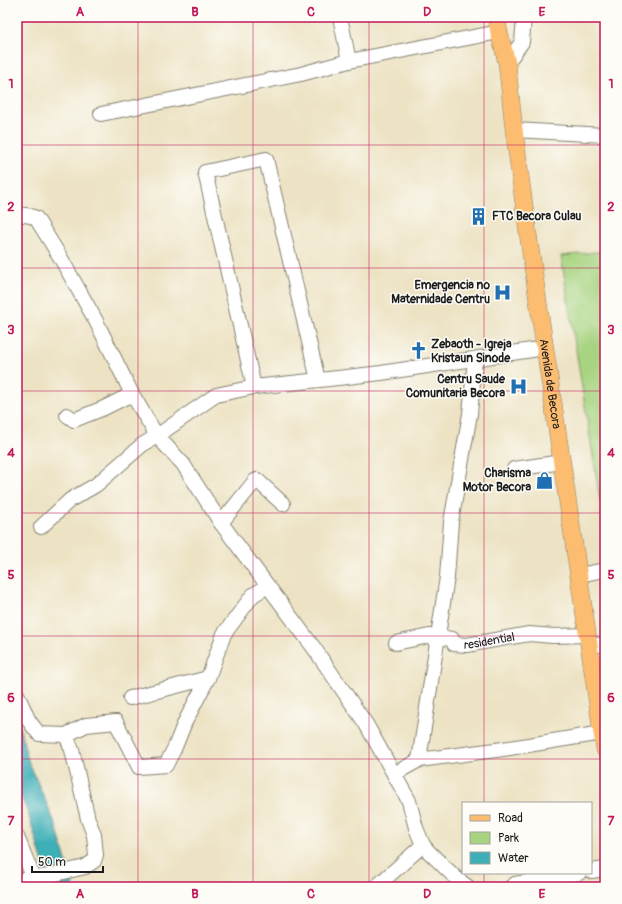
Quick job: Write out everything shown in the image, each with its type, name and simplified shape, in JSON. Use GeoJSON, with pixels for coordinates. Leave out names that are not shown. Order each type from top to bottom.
{"type":"FeatureCollection","features":[{"type":"Feature","properties":{"kind":"main road","name":"Avenida de Becora"},"geometry":{"type":"LineString","coordinates":[[498,24],[507,63],[514,130],[579,575],[594,642],[605,750]]}},
{"type":"Feature","properties":{"kind":"street"},"geometry":{"type":"LineString","coordinates":[[340,17],[349,61]]}},
{"type":"Feature","properties":{"kind":"street"},"geometry":{"type":"LineString","coordinates":[[507,63],[522,42],[524,17]]}},
{"type":"Feature","properties":{"kind":"street"},"geometry":{"type":"LineString","coordinates":[[101,114],[301,74],[498,24]]}},
{"type":"Feature","properties":{"kind":"street"},"geometry":{"type":"LineString","coordinates":[[514,130],[605,136]]}},
{"type":"Feature","properties":{"kind":"street"},"geometry":{"type":"LineString","coordinates":[[254,387],[205,172],[266,159],[318,380]]}},
{"type":"Feature","properties":{"kind":"street"},"geometry":{"type":"LineString","coordinates":[[17,215],[31,215],[36,218],[59,255],[92,315],[132,394],[157,436],[183,464],[221,524],[314,648],[366,724],[409,801],[416,828],[423,845],[456,878],[468,887]]}},
{"type":"Feature","properties":{"kind":"street"},"geometry":{"type":"LineString","coordinates":[[41,527],[70,500],[96,485],[142,445],[216,396],[254,387],[381,373],[545,348]]}},
{"type":"Feature","properties":{"kind":"street"},"geometry":{"type":"LineString","coordinates":[[419,760],[447,577],[451,522],[470,414],[475,359]]}},
{"type":"Feature","properties":{"kind":"street"},"geometry":{"type":"LineString","coordinates":[[67,415],[74,420],[104,408],[132,394]]}},
{"type":"Feature","properties":{"kind":"street"},"geometry":{"type":"LineString","coordinates":[[514,469],[562,462]]}},
{"type":"Feature","properties":{"kind":"street"},"geometry":{"type":"LineString","coordinates":[[221,524],[257,480],[283,504]]}},
{"type":"Feature","properties":{"kind":"street"},"geometry":{"type":"LineString","coordinates":[[579,575],[605,570]]}},
{"type":"Feature","properties":{"kind":"street"},"geometry":{"type":"LineString","coordinates":[[17,694],[29,721],[39,734],[66,735],[86,725],[116,722],[139,767],[166,765],[185,722],[208,678],[224,634],[253,595],[268,586]]}},
{"type":"Feature","properties":{"kind":"street","name":"residential"},"geometry":{"type":"LineString","coordinates":[[396,643],[429,636],[452,638],[454,644],[467,645],[529,634],[594,642]]}},
{"type":"Feature","properties":{"kind":"street"},"geometry":{"type":"LineString","coordinates":[[130,698],[208,678]]}},
{"type":"Feature","properties":{"kind":"street"},"geometry":{"type":"LineString","coordinates":[[394,774],[419,760],[503,749],[602,724]]}},
{"type":"Feature","properties":{"kind":"street"},"geometry":{"type":"LineString","coordinates":[[17,881],[37,881],[85,867],[94,862],[96,848],[94,834],[88,819],[72,750],[66,735]]}},
{"type":"Feature","properties":{"kind":"street"},"geometry":{"type":"LineString","coordinates":[[17,838],[37,881]]}},
{"type":"Feature","properties":{"kind":"street"},"geometry":{"type":"LineString","coordinates":[[376,887],[423,845]]}},
{"type":"Feature","properties":{"kind":"street"},"geometry":{"type":"LineString","coordinates":[[592,871],[605,869]]}},
{"type":"Feature","properties":{"kind":"street"},"geometry":{"type":"LineString","coordinates":[[511,887],[515,884],[573,874]]}},
{"type":"Feature","properties":{"kind":"green space"},"geometry":{"type":"Polygon","coordinates":[[[605,251],[605,531],[561,256],[605,251]]]}},
{"type":"Feature","properties":{"kind":"water"},"geometry":{"type":"Polygon","coordinates":[[[17,717],[28,760],[55,823],[74,887],[50,887],[28,813],[17,789],[17,717]]]}},
{"type":"Feature","properties":{"kind":"place","name":"FTC Becora Culau"},"geometry":{"type":"Point","coordinates":[479,216]}},
{"type":"Feature","properties":{"kind":"place","name":"Emergencia no Maternidade Centru"},"geometry":{"type":"Point","coordinates":[503,292]}},
{"type":"Feature","properties":{"kind":"place","name":"Zebaoth - Igreja Kristaun Sinode"},"geometry":{"type":"Point","coordinates":[418,351]}},
{"type":"Feature","properties":{"kind":"place","name":"Centru Saude Comunitaria Becora"},"geometry":{"type":"Point","coordinates":[518,386]}},
{"type":"Feature","properties":{"kind":"place","name":"Charisma Motor Becora"},"geometry":{"type":"Point","coordinates":[544,480]}}]}
